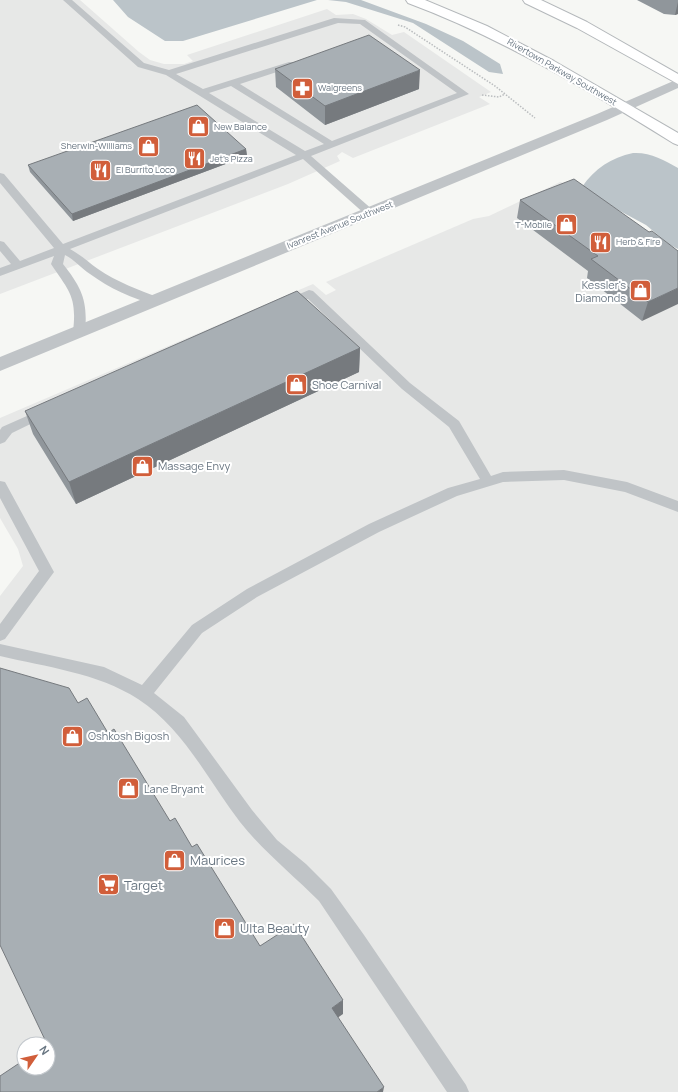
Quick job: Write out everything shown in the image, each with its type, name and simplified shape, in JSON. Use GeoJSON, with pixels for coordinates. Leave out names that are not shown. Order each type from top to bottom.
{"type":"FeatureCollection","features":[{"type":"Feature","properties":{"kind":"main road","name":"Rivertown Parkway Southwest"},"geometry":{"type":"LineString","coordinates":[[413,0],[468,22],[507,40],[678,140]]}},
{"type":"Feature","properties":{"kind":"main road"},"geometry":{"type":"LineString","coordinates":[[530,0],[582,25],[678,80]]}},
{"type":"Feature","properties":{"kind":"street","name":"Ivanrest Avenue Southwest"},"geometry":{"type":"LineString","coordinates":[[0,364],[602,118],[622,106],[678,83]]}},
{"type":"Feature","properties":{"kind":"lane"},"geometry":{"type":"LineString","coordinates":[[67,0],[141,65],[170,73],[304,155],[370,213]]}},
{"type":"Feature","properties":{"kind":"lane"},"geometry":{"type":"LineString","coordinates":[[170,73],[337,20],[362,22],[464,94]]}},
{"type":"Feature","properties":{"kind":"lane"},"geometry":{"type":"LineString","coordinates":[[366,40],[380,35]]}},
{"type":"Feature","properties":{"kind":"lane"},"geometry":{"type":"LineString","coordinates":[[201,93],[299,61]]}},
{"type":"Feature","properties":{"kind":"lane"},"geometry":{"type":"LineString","coordinates":[[232,83],[332,145]]}},
{"type":"Feature","properties":{"kind":"lane"},"geometry":{"type":"LineString","coordinates":[[0,272],[464,94]]}},
{"type":"Feature","properties":{"kind":"lane"},"geometry":{"type":"LineString","coordinates":[[0,176],[61,249],[79,258],[93,271],[118,286],[156,300]]}},
{"type":"Feature","properties":{"kind":"lane"},"geometry":{"type":"LineString","coordinates":[[0,244],[18,266]]}},
{"type":"Feature","properties":{"kind":"lane"},"geometry":{"type":"LineString","coordinates":[[61,249],[57,264],[71,281],[80,296],[81,315],[79,332]]}},
{"type":"Feature","properties":{"kind":"lane"},"geometry":{"type":"LineString","coordinates":[[272,310],[309,294],[406,386],[454,424],[488,482]]}},
{"type":"Feature","properties":{"kind":"lane"},"geometry":{"type":"LineString","coordinates":[[0,439],[7,430],[55,408]]}},
{"type":"Feature","properties":{"kind":"lane"},"geometry":{"type":"LineString","coordinates":[[144,694],[197,629],[252,593],[374,528],[453,492],[503,477],[564,475],[627,487],[678,507]]}},
{"type":"Feature","properties":{"kind":"lane"},"geometry":{"type":"LineString","coordinates":[[0,486],[47,572],[0,635]]}},
{"type":"Feature","properties":{"kind":"lane"},"geometry":{"type":"LineString","coordinates":[[0,650],[104,674],[144,694],[178,722],[246,816],[271,846],[300,870],[325,896],[362,947],[459,1092]]}},
{"type":"Feature","properties":{"kind":"path"},"geometry":{"type":"LineString","coordinates":[[464,94],[499,97],[505,94]]}},
{"type":"Feature","properties":{"kind":"shaded area"},"geometry":{"type":"Polygon","coordinates":[[[0,0],[80,0],[139,52],[150,60],[164,64],[184,64],[193,61],[187,55],[327,9],[336,15],[353,14],[366,19],[392,35],[404,32],[491,92],[479,97],[490,104],[353,158],[342,152],[337,156],[340,161],[288,184],[0,294],[0,0]]]}},
{"type":"Feature","properties":{"kind":"shaded area"},"geometry":{"type":"Polygon","coordinates":[[[113,0],[317,0],[183,41],[165,41],[128,17],[113,0]]]}},
{"type":"Feature","properties":{"kind":"shaded area"},"geometry":{"type":"Polygon","coordinates":[[[328,0],[361,0],[426,24],[463,41],[500,64],[503,74],[489,72],[413,23],[346,2],[328,0]]]}},
{"type":"Feature","properties":{"kind":"shaded area"},"geometry":{"type":"Polygon","coordinates":[[[633,153],[651,155],[678,168],[678,249],[670,245],[646,225],[620,211],[582,187],[592,174],[604,165],[625,155],[633,153]]]}},
{"type":"Feature","properties":{"kind":"shaded area"},"geometry":{"type":"Polygon","coordinates":[[[560,182],[582,187],[678,253],[678,1092],[0,1092],[0,596],[23,566],[18,549],[0,518],[0,418],[313,284],[326,295],[336,290],[326,282],[473,219],[489,216],[560,182]]]}},
{"type":"Feature","properties":{"kind":"building"},"geometry":{"type":"Polygon","coordinates":[[[369,35],[420,70],[325,106],[275,69],[369,35]]]}},
{"type":"Feature","properties":{"kind":"building"},"geometry":{"type":"Polygon","coordinates":[[[197,105],[246,149],[72,214],[28,165],[197,105]]]}},
{"type":"Feature","properties":{"kind":"building"},"geometry":{"type":"Polygon","coordinates":[[[574,179],[649,232],[652,231],[678,251],[678,288],[648,302],[591,259],[598,256],[520,200],[574,179]]]}},
{"type":"Feature","properties":{"kind":"building"},"geometry":{"type":"Polygon","coordinates":[[[297,291],[360,348],[69,482],[25,411],[297,291]]]}},
{"type":"Feature","properties":{"kind":"building","name":"Target"},"geometry":{"type":"Polygon","coordinates":[[[0,668],[69,688],[78,703],[87,698],[108,733],[114,729],[170,821],[175,818],[192,847],[197,844],[260,946],[294,924],[343,1000],[332,1008],[384,1087],[377,1092],[0,1092],[0,1076],[16,1065],[16,1076],[56,1076],[56,1036],[43,1036],[0,945],[0,668]]]}},
{"type":"Feature","properties":{"kind":"place","name":"Walgreens"},"geometry":{"type":"Point","coordinates":[303,88]}},
{"type":"Feature","properties":{"kind":"place","name":"New Balance"},"geometry":{"type":"Point","coordinates":[198,127]}},
{"type":"Feature","properties":{"kind":"place","name":"Sherwin-Williams"},"geometry":{"type":"Point","coordinates":[148,146]}},
{"type":"Feature","properties":{"kind":"place","name":"Jet's Pizza"},"geometry":{"type":"Point","coordinates":[195,159]}},
{"type":"Feature","properties":{"kind":"place","name":"El Burrito Loco"},"geometry":{"type":"Point","coordinates":[100,170]}},
{"type":"Feature","properties":{"kind":"place","name":"T-Mobile"},"geometry":{"type":"Point","coordinates":[567,225]}},
{"type":"Feature","properties":{"kind":"place","name":"Herb & Fire"},"geometry":{"type":"Point","coordinates":[600,242]}},
{"type":"Feature","properties":{"kind":"place","name":"Kessler's Diamonds"},"geometry":{"type":"Point","coordinates":[641,291]}},
{"type":"Feature","properties":{"kind":"place","name":"Shoe Carnival"},"geometry":{"type":"Point","coordinates":[297,385]}},
{"type":"Feature","properties":{"kind":"place","name":"Massage Envy"},"geometry":{"type":"Point","coordinates":[143,466]}},
{"type":"Feature","properties":{"kind":"place","name":"Oshkosh Bigosh"},"geometry":{"type":"Point","coordinates":[72,736]}},
{"type":"Feature","properties":{"kind":"place","name":"Lane Bryant"},"geometry":{"type":"Point","coordinates":[128,789]}},
{"type":"Feature","properties":{"kind":"place","name":"Maurices"},"geometry":{"type":"Point","coordinates":[175,860]}},
{"type":"Feature","properties":{"kind":"place","name":"Target"},"geometry":{"type":"Point","coordinates":[108,885]}},
{"type":"Feature","properties":{"kind":"place","name":"Ulta Beauty"},"geometry":{"type":"Point","coordinates":[225,928]}}]}
